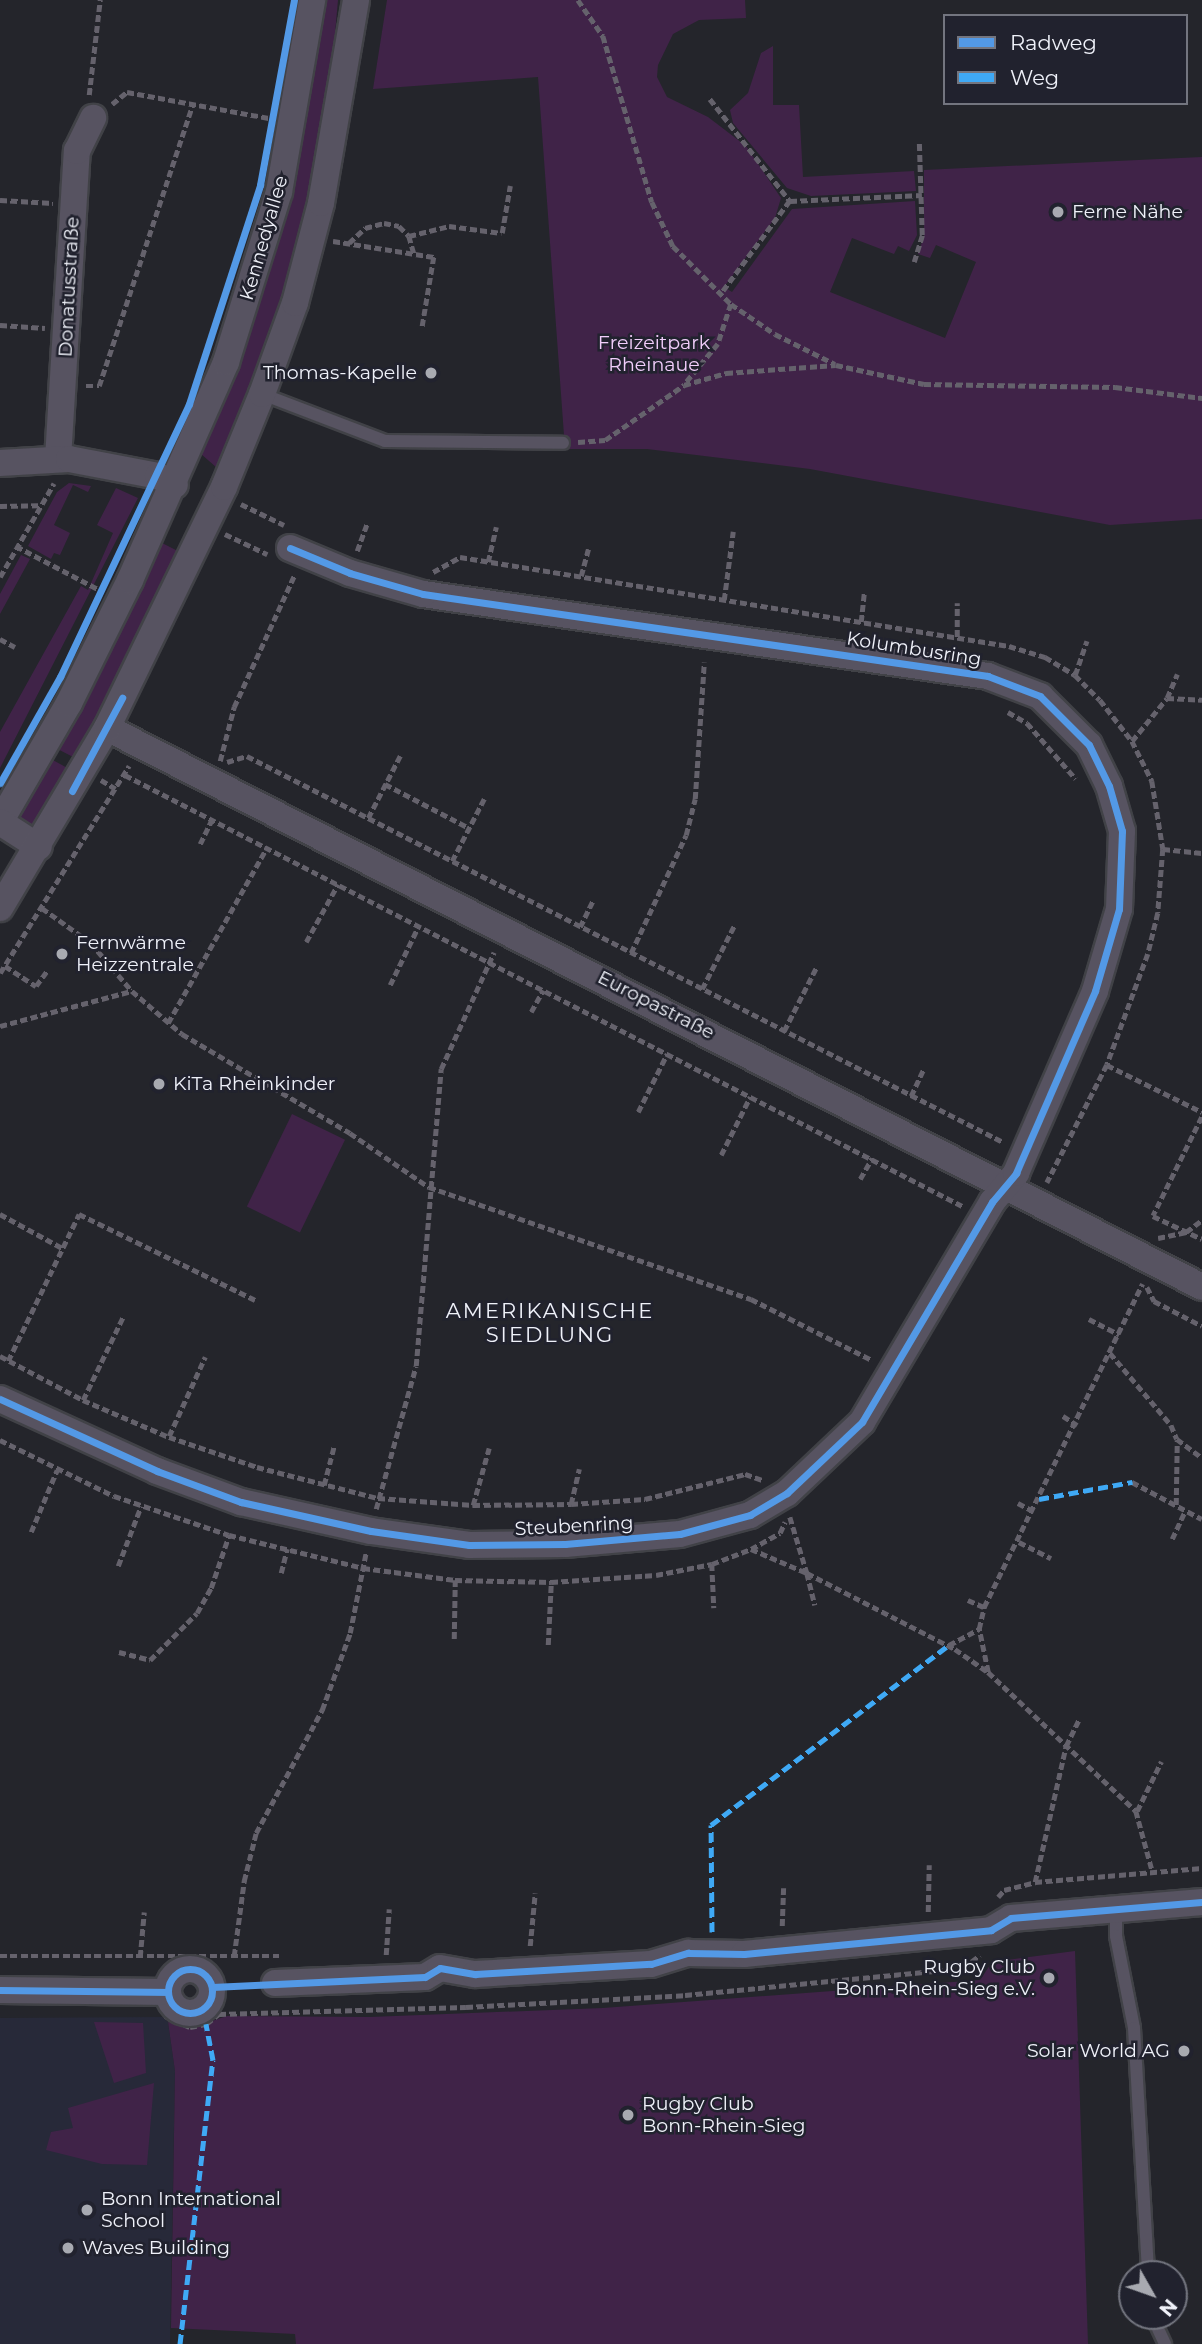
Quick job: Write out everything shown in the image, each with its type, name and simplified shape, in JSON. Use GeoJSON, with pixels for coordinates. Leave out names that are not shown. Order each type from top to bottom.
{"type":"FeatureCollection","features":[{"type":"Feature","properties":{"kind":"street","name":"Kennedyallee"},"geometry":{"type":"LineString","coordinates":[[39,847],[0,822],[69,702],[175,486],[226,362],[279,192],[312,0]]}},
{"type":"Feature","properties":{"kind":"street"},"geometry":{"type":"LineString","coordinates":[[0,908],[10,871],[39,847],[107,728],[231,494],[262,394],[295,303],[321,203],[356,0]]}},
{"type":"Feature","properties":{"kind":"street","name":"Donatusstraße"},"geometry":{"type":"LineString","coordinates":[[64,459],[66,329],[77,151],[93,118]]}},
{"type":"Feature","properties":{"kind":"street"},"geometry":{"type":"LineString","coordinates":[[0,463],[64,459],[158,476],[175,486],[215,528]]}},
{"type":"Feature","properties":{"kind":"street"},"geometry":{"type":"LineString","coordinates":[[175,486],[231,494]]}},
{"type":"Feature","properties":{"kind":"street","name":"Kolumbusring"},"geometry":{"type":"LineString","coordinates":[[288,550],[350,573],[423,593],[988,676],[1019,685],[1059,710],[1089,745],[1110,786],[1122,831],[1124,871],[1112,941],[1095,992],[1017,1173],[1004,1186]]}},
{"type":"Feature","properties":{"kind":"street","name":"Europastraße"},"geometry":{"type":"LineString","coordinates":[[107,728],[1202,1287]]}},
{"type":"Feature","properties":{"kind":"street","name":"Steubenring"},"geometry":{"type":"LineString","coordinates":[[0,1399],[157,1471],[241,1502],[371,1531],[470,1545],[565,1544],[680,1534],[750,1515],[787,1493],[862,1422],[1004,1186]]}},
{"type":"Feature","properties":{"kind":"street"},"geometry":{"type":"LineString","coordinates":[[275,1983],[425,1978],[440,1968],[475,1974],[651,1964],[688,1953],[744,1954],[991,1930],[1011,1918],[1202,1902]]}},
{"type":"Feature","properties":{"kind":"street"},"geometry":{"type":"LineString","coordinates":[[0,1990],[168,1992]]}},
{"type":"Feature","properties":{"kind":"lane"},"geometry":{"type":"LineString","coordinates":[[262,394],[385,440],[563,443]]}},
{"type":"Feature","properties":{"kind":"lane"},"geometry":{"type":"LineString","coordinates":[[1116,1909],[1116,1936],[1134,2028],[1147,2260]]}},
{"type":"Feature","properties":{"kind":"path"},"geometry":{"type":"LineString","coordinates":[[91,66],[100,0]]}},
{"type":"Feature","properties":{"kind":"path"},"geometry":{"type":"LineString","coordinates":[[578,0],[603,36],[652,202],[673,246],[731,304],[775,334],[836,365],[924,384],[1115,387],[1202,398]]}},
{"type":"Feature","properties":{"kind":"path"},"geometry":{"type":"LineString","coordinates":[[93,118],[127,92],[274,119]]}},
{"type":"Feature","properties":{"kind":"path"},"geometry":{"type":"LineString","coordinates":[[710,99],[790,201]]}},
{"type":"Feature","properties":{"kind":"path"},"geometry":{"type":"LineString","coordinates":[[64,387],[99,386],[193,104]]}},
{"type":"Feature","properties":{"kind":"path"},"geometry":{"type":"LineString","coordinates":[[271,132],[276,106]]}},
{"type":"Feature","properties":{"kind":"path"},"geometry":{"type":"LineString","coordinates":[[914,262],[922,235],[919,142]]}},
{"type":"Feature","properties":{"kind":"path"},"geometry":{"type":"LineString","coordinates":[[409,236],[449,226],[502,233],[510,186]]}},
{"type":"Feature","properties":{"kind":"path"},"geometry":{"type":"LineString","coordinates":[[790,201],[922,195]]}},
{"type":"Feature","properties":{"kind":"path"},"geometry":{"type":"LineString","coordinates":[[0,200],[74,204]]}},
{"type":"Feature","properties":{"kind":"path"},"geometry":{"type":"LineString","coordinates":[[721,294],[790,201]]}},
{"type":"Feature","properties":{"kind":"path"},"geometry":{"type":"LineString","coordinates":[[348,243],[365,228],[384,223],[398,226],[409,236],[414,254]]}},
{"type":"Feature","properties":{"kind":"path"},"geometry":{"type":"LineString","coordinates":[[332,241],[434,257],[422,329]]}},
{"type":"Feature","properties":{"kind":"path"},"geometry":{"type":"LineString","coordinates":[[563,443],[605,440],[684,385],[718,344],[731,304]]}},
{"type":"Feature","properties":{"kind":"path"},"geometry":{"type":"LineString","coordinates":[[0,324],[66,329]]}},
{"type":"Feature","properties":{"kind":"path"},"geometry":{"type":"LineString","coordinates":[[684,385],[726,373],[836,365]]}},
{"type":"Feature","properties":{"kind":"path"},"geometry":{"type":"LineString","coordinates":[[0,577],[64,459]]}},
{"type":"Feature","properties":{"kind":"path"},"geometry":{"type":"LineString","coordinates":[[231,494],[288,550]]}},
{"type":"Feature","properties":{"kind":"path"},"geometry":{"type":"LineString","coordinates":[[0,506],[40,505]]}},
{"type":"Feature","properties":{"kind":"path"},"geometry":{"type":"LineString","coordinates":[[356,555],[367,524]]}},
{"type":"Feature","properties":{"kind":"path"},"geometry":{"type":"LineString","coordinates":[[488,562],[496,527]]}},
{"type":"Feature","properties":{"kind":"path"},"geometry":{"type":"LineString","coordinates":[[215,528],[288,550]]}},
{"type":"Feature","properties":{"kind":"path"},"geometry":{"type":"LineString","coordinates":[[724,600],[733,532]]}},
{"type":"Feature","properties":{"kind":"path"},"geometry":{"type":"LineString","coordinates":[[16,546],[102,592]]}},
{"type":"Feature","properties":{"kind":"path"},"geometry":{"type":"LineString","coordinates":[[580,576],[588,549]]}},
{"type":"Feature","properties":{"kind":"path"},"geometry":{"type":"LineString","coordinates":[[219,765],[234,707],[288,550]]}},
{"type":"Feature","properties":{"kind":"path"},"geometry":{"type":"LineString","coordinates":[[345,551],[369,559]]}},
{"type":"Feature","properties":{"kind":"path"},"geometry":{"type":"LineString","coordinates":[[429,575],[460,557],[957,638],[1045,657],[1074,675],[1132,741],[1152,781],[1163,849],[1158,913],[1148,954],[1107,1065],[1046,1182],[1058,1188]]}},
{"type":"Feature","properties":{"kind":"path"},"geometry":{"type":"LineString","coordinates":[[96,604],[108,580]]}},
{"type":"Feature","properties":{"kind":"path"},"geometry":{"type":"LineString","coordinates":[[861,622],[864,591]]}},
{"type":"Feature","properties":{"kind":"path"},"geometry":{"type":"LineString","coordinates":[[957,603],[957,638]]}},
{"type":"Feature","properties":{"kind":"path"},"geometry":{"type":"LineString","coordinates":[[0,639],[15,647]]}},
{"type":"Feature","properties":{"kind":"path"},"geometry":{"type":"LineString","coordinates":[[1074,675],[1087,641]]}},
{"type":"Feature","properties":{"kind":"path"},"geometry":{"type":"LineString","coordinates":[[631,953],[686,835],[695,799],[704,662],[718,663]]}},
{"type":"Feature","properties":{"kind":"path"},"geometry":{"type":"LineString","coordinates":[[1132,741],[1167,698],[1177,674]]}},
{"type":"Feature","properties":{"kind":"path"},"geometry":{"type":"LineString","coordinates":[[1167,698],[1202,700]]}},
{"type":"Feature","properties":{"kind":"path"},"geometry":{"type":"LineString","coordinates":[[995,705],[1027,723],[1082,786]]}},
{"type":"Feature","properties":{"kind":"path"},"geometry":{"type":"LineString","coordinates":[[207,759],[219,765],[247,756],[1006,1143],[1012,1131]]}},
{"type":"Feature","properties":{"kind":"path"},"geometry":{"type":"LineString","coordinates":[[368,818],[400,756]]}},
{"type":"Feature","properties":{"kind":"path"},"geometry":{"type":"LineString","coordinates":[[125,775],[968,1209],[962,1220]]}},
{"type":"Feature","properties":{"kind":"path"},"geometry":{"type":"LineString","coordinates":[[385,784],[469,828]]}},
{"type":"Feature","properties":{"kind":"path"},"geometry":{"type":"LineString","coordinates":[[452,861],[484,799]]}},
{"type":"Feature","properties":{"kind":"path"},"geometry":{"type":"LineString","coordinates":[[200,844],[212,819]]}},
{"type":"Feature","properties":{"kind":"path"},"geometry":{"type":"LineString","coordinates":[[168,1023],[267,847]]}},
{"type":"Feature","properties":{"kind":"path"},"geometry":{"type":"LineString","coordinates":[[1163,849],[1202,853]]}},
{"type":"Feature","properties":{"kind":"path"},"geometry":{"type":"LineString","coordinates":[[306,942],[338,884]]}},
{"type":"Feature","properties":{"kind":"path"},"geometry":{"type":"LineString","coordinates":[[234,1956],[244,1881],[256,1833],[327,1697],[350,1633],[378,1498],[416,1366],[440,1069],[489,961],[522,897]]}},
{"type":"Feature","properties":{"kind":"path"},"geometry":{"type":"LineString","coordinates":[[580,927],[593,900]]}},
{"type":"Feature","properties":{"kind":"path"},"geometry":{"type":"LineString","coordinates":[[42,908],[91,943],[132,991],[168,1023],[350,1133],[429,1187],[751,1299],[879,1364]]}},
{"type":"Feature","properties":{"kind":"path"},"geometry":{"type":"LineString","coordinates":[[390,985],[419,925]]}},
{"type":"Feature","properties":{"kind":"path"},"geometry":{"type":"LineString","coordinates":[[702,989],[734,926]]}},
{"type":"Feature","properties":{"kind":"path"},"geometry":{"type":"LineString","coordinates":[[5,965],[36,986],[47,971]]}},
{"type":"Feature","properties":{"kind":"path"},"geometry":{"type":"LineString","coordinates":[[783,1031],[816,968]]}},
{"type":"Feature","properties":{"kind":"path"},"geometry":{"type":"LineString","coordinates":[[531,1012],[542,990]]}},
{"type":"Feature","properties":{"kind":"path"},"geometry":{"type":"LineString","coordinates":[[0,1026],[132,991]]}},
{"type":"Feature","properties":{"kind":"path"},"geometry":{"type":"LineString","coordinates":[[638,1112],[667,1054]]}},
{"type":"Feature","properties":{"kind":"path"},"geometry":{"type":"LineString","coordinates":[[1107,1065],[1202,1115],[1153,1216],[1202,1240]]}},
{"type":"Feature","properties":{"kind":"path"},"geometry":{"type":"LineString","coordinates":[[911,1096],[924,1068]]}},
{"type":"Feature","properties":{"kind":"path"},"geometry":{"type":"LineString","coordinates":[[722,1155],[750,1097]]}},
{"type":"Feature","properties":{"kind":"path"},"geometry":{"type":"LineString","coordinates":[[860,1180],[872,1158]]}},
{"type":"Feature","properties":{"kind":"path"},"geometry":{"type":"LineString","coordinates":[[0,1214],[62,1248]]}},
{"type":"Feature","properties":{"kind":"path"},"geometry":{"type":"LineString","coordinates":[[8,1361],[79,1214],[255,1300]]}},
{"type":"Feature","properties":{"kind":"path"},"geometry":{"type":"LineString","coordinates":[[1155,1239],[1186,1232],[1202,1220]]}},
{"type":"Feature","properties":{"kind":"path"},"geometry":{"type":"LineString","coordinates":[[1139,1275],[1154,1301],[1202,1326]]}},
{"type":"Feature","properties":{"kind":"path"},"geometry":{"type":"LineString","coordinates":[[988,1672],[979,1629],[984,1607],[1077,1425],[1144,1280]]}},
{"type":"Feature","properties":{"kind":"path"},"geometry":{"type":"LineString","coordinates":[[83,1400],[123,1317]]}},
{"type":"Feature","properties":{"kind":"path"},"geometry":{"type":"LineString","coordinates":[[1089,1319],[1119,1334]]}},
{"type":"Feature","properties":{"kind":"path"},"geometry":{"type":"LineString","coordinates":[[1110,1353],[1171,1425],[1177,1439],[1176,1505]]}},
{"type":"Feature","properties":{"kind":"path"},"geometry":{"type":"LineString","coordinates":[[0,1356],[83,1400],[169,1437],[324,1485],[378,1498],[473,1505],[571,1504],[645,1499],[745,1474],[771,1483]]}},
{"type":"Feature","properties":{"kind":"path"},"geometry":{"type":"LineString","coordinates":[[169,1437],[205,1357]]}},
{"type":"Feature","properties":{"kind":"path"},"geometry":{"type":"LineString","coordinates":[[1063,1416],[1077,1425]]}},
{"type":"Feature","properties":{"kind":"path"},"geometry":{"type":"LineString","coordinates":[[1177,1439],[1202,1458]]}},
{"type":"Feature","properties":{"kind":"path"},"geometry":{"type":"LineString","coordinates":[[324,1485],[334,1446]]}},
{"type":"Feature","properties":{"kind":"path"},"geometry":{"type":"LineString","coordinates":[[473,1505],[489,1448]]}},
{"type":"Feature","properties":{"kind":"path"},"geometry":{"type":"LineString","coordinates":[[571,1504],[579,1469]]}},
{"type":"Feature","properties":{"kind":"path"},"geometry":{"type":"LineString","coordinates":[[31,1532],[57,1470]]}},
{"type":"Feature","properties":{"kind":"path"},"geometry":{"type":"LineString","coordinates":[[1132,1482],[1202,1519]]}},
{"type":"Feature","properties":{"kind":"path"},"geometry":{"type":"LineString","coordinates":[[1018,1503],[1034,1511]]}},
{"type":"Feature","properties":{"kind":"path"},"geometry":{"type":"LineString","coordinates":[[118,1566],[142,1506]]}},
{"type":"Feature","properties":{"kind":"path"},"geometry":{"type":"LineString","coordinates":[[798,1506],[788,1512],[815,1605]]}},
{"type":"Feature","properties":{"kind":"path"},"geometry":{"type":"LineString","coordinates":[[1172,1539],[1185,1511]]}},
{"type":"Feature","properties":{"kind":"path"},"geometry":{"type":"LineString","coordinates":[[120,1652],[150,1660],[197,1613],[211,1588],[229,1535]]}},
{"type":"Feature","properties":{"kind":"path"},"geometry":{"type":"LineString","coordinates":[[1019,1542],[1051,1558]]}},
{"type":"Feature","properties":{"kind":"path"},"geometry":{"type":"LineString","coordinates":[[281,1573],[287,1549]]}},
{"type":"Feature","properties":{"kind":"path"},"geometry":{"type":"LineString","coordinates":[[751,1549],[807,1573],[948,1646],[988,1672],[1136,1811],[1153,1872]]}},
{"type":"Feature","properties":{"kind":"path"},"geometry":{"type":"LineString","coordinates":[[712,1564],[714,1608]]}},
{"type":"Feature","properties":{"kind":"path"},"geometry":{"type":"LineString","coordinates":[[454,1639],[455,1580]]}},
{"type":"Feature","properties":{"kind":"path"},"geometry":{"type":"LineString","coordinates":[[548,1645],[551,1583]]}},
{"type":"Feature","properties":{"kind":"path"},"geometry":{"type":"LineString","coordinates":[[968,1600],[984,1607]]}},
{"type":"Feature","properties":{"kind":"path"},"geometry":{"type":"LineString","coordinates":[[948,1646],[979,1629]]}},
{"type":"Feature","properties":{"kind":"path"},"geometry":{"type":"LineString","coordinates":[[1035,1882],[1066,1746],[1079,1720]]}},
{"type":"Feature","properties":{"kind":"path"},"geometry":{"type":"LineString","coordinates":[[1136,1811],[1161,1762]]}},
{"type":"Feature","properties":{"kind":"path"},"geometry":{"type":"LineString","coordinates":[[928,1912],[929,1865]]}},
{"type":"Feature","properties":{"kind":"path"},"geometry":{"type":"LineString","coordinates":[[990,1908],[1004,1890],[1035,1882],[1202,1868]]}},
{"type":"Feature","properties":{"kind":"path"},"geometry":{"type":"LineString","coordinates":[[782,1927],[783,1888]]}},
{"type":"Feature","properties":{"kind":"path"},"geometry":{"type":"LineString","coordinates":[[530,1946],[535,1893]]}},
{"type":"Feature","properties":{"kind":"path"},"geometry":{"type":"LineString","coordinates":[[386,1955],[389,1909]]}},
{"type":"Feature","properties":{"kind":"path"},"geometry":{"type":"LineString","coordinates":[[915,1914],[940,1911]]}},
{"type":"Feature","properties":{"kind":"path"},"geometry":{"type":"LineString","coordinates":[[140,1957],[144,1912]]}},
{"type":"Feature","properties":{"kind":"path"},"geometry":{"type":"LineString","coordinates":[[768,1928],[795,1926]]}},
{"type":"Feature","properties":{"kind":"path"},"geometry":{"type":"LineString","coordinates":[[518,1947],[543,1945]]}},
{"type":"Feature","properties":{"kind":"path"},"geometry":{"type":"LineString","coordinates":[[372,1956],[398,1955]]}},
{"type":"Feature","properties":{"kind":"path"},"geometry":{"type":"LineString","coordinates":[[0,1956],[289,1956]]}},
{"type":"Feature","properties":{"kind":"shaded area","name":"Bonn International School"},"geometry":{"type":"Polygon","coordinates":[[[162,2017],[168,2022],[175,2071],[170,2344],[0,2344],[0,2018],[162,2017]]]}},
{"type":"Feature","properties":{"kind":"green space"},"geometry":{"type":"Polygon","coordinates":[[[324,0],[338,0],[326,134],[279,314],[222,464],[216,467],[201,454],[238,362],[285,210],[304,126],[324,0]]]}},
{"type":"Feature","properties":{"kind":"green space","name":"Freizeitpark Rheinaue"},"geometry":{"type":"Polygon","coordinates":[[[387,0],[745,0],[746,18],[699,20],[673,34],[658,65],[657,77],[667,97],[708,117],[746,146],[781,198],[775,218],[724,287],[732,292],[792,209],[915,201],[917,235],[909,251],[898,246],[894,254],[852,238],[830,292],[945,338],[976,262],[936,245],[930,258],[918,254],[924,236],[924,170],[1202,157],[1202,519],[1110,525],[810,469],[647,449],[565,449],[538,77],[373,89],[387,0]]]}},
{"type":"Feature","properties":{"kind":"green space"},"geometry":{"type":"Polygon","coordinates":[[[773,46],[773,105],[799,105],[803,177],[914,171],[916,191],[811,196],[787,188],[733,123],[730,110],[748,93],[761,53],[773,46]]]}},
{"type":"Feature","properties":{"kind":"green space"},"geometry":{"type":"Polygon","coordinates":[[[69,483],[91,486],[88,492],[73,485],[54,525],[70,533],[60,555],[54,553],[51,559],[28,546],[57,492],[69,483]]]}},
{"type":"Feature","properties":{"kind":"green space"},"geometry":{"type":"Polygon","coordinates":[[[116,488],[138,498],[0,768],[0,732],[81,586],[88,590],[113,533],[97,525],[116,488]]]}},
{"type":"Feature","properties":{"kind":"green space"},"geometry":{"type":"Polygon","coordinates":[[[160,542],[182,553],[77,759],[55,748],[160,542]]]}},
{"type":"Feature","properties":{"kind":"green space"},"geometry":{"type":"Polygon","coordinates":[[[21,555],[30,559],[0,614],[0,594],[21,555]]]}},
{"type":"Feature","properties":{"kind":"green space"},"geometry":{"type":"Polygon","coordinates":[[[51,759],[71,770],[34,828],[21,821],[20,812],[51,759]]]}},
{"type":"Feature","properties":{"kind":"green space"},"geometry":{"type":"Polygon","coordinates":[[[292,1114],[345,1140],[300,1232],[247,1207],[292,1114]]]}},
{"type":"Feature","properties":{"kind":"green space","name":"Rugby Club Bonn-Rhein-Sieg"},"geometry":{"type":"Polygon","coordinates":[[[1075,1951],[1088,2344],[296,2344],[295,2334],[171,2328],[175,2071],[168,2022],[188,2029],[227,2016],[370,2017],[603,2008],[980,1980],[992,1962],[1075,1951]]]}},
{"type":"Feature","properties":{"kind":"green space"},"geometry":{"type":"Polygon","coordinates":[[[94,2022],[143,2023],[146,2073],[114,2083],[94,2022]]]}},
{"type":"Feature","properties":{"kind":"green space"},"geometry":{"type":"Polygon","coordinates":[[[154,2083],[147,2165],[102,2164],[46,2150],[51,2132],[73,2128],[68,2108],[154,2083]]]}},
{"type":"Feature","properties":{"kind":"marked path"},"geometry":{"type":"LineString","coordinates":[[1039,1499],[1132,1482]]}},
{"type":"Feature","properties":{"kind":"marked path"},"geometry":{"type":"LineString","coordinates":[[712,1932],[711,1825],[948,1646]]}},
{"type":"Feature","properties":{"kind":"marked path"},"geometry":{"type":"LineString","coordinates":[[180,2344],[213,2060],[206,2024]]}},
{"type":"Feature","properties":{"kind":"cycle path"},"geometry":{"type":"LineString","coordinates":[[0,783],[60,677],[189,404],[260,185],[294,0]]}},
{"type":"Feature","properties":{"kind":"cycle path"},"geometry":{"type":"LineString","coordinates":[[0,1399],[157,1471],[241,1502],[371,1531],[469,1545],[565,1544],[680,1534],[750,1515],[787,1493],[862,1422],[992,1202],[1016,1173],[1095,991],[1119,909],[1122,831],[1109,786],[1089,745],[1040,696],[988,676],[423,594],[350,573],[290,548]]}},
{"type":"Feature","properties":{"kind":"cycle path"},"geometry":{"type":"LineString","coordinates":[[72,791],[122,698]]}},
{"type":"Feature","properties":{"kind":"cycle path"},"geometry":{"type":"LineString","coordinates":[[212,1987],[425,1977],[440,1968],[475,1974],[651,1964],[688,1953],[744,1954],[991,1930],[1011,1918],[1202,1902]]}},
{"type":"Feature","properties":{"kind":"cycle path"},"geometry":{"type":"LineString","coordinates":[[190,1969],[206,1975],[212,1991],[206,2007],[190,2013],[174,2007],[168,1991],[174,1975],[190,1969]]}},
{"type":"Feature","properties":{"kind":"cycle path"},"geometry":{"type":"LineString","coordinates":[[0,1990],[168,1992]]}},
{"type":"Feature","properties":{"kind":"place","name":"Ferne Nähe"},"geometry":{"type":"Point","coordinates":[1058,212]}},
{"type":"Feature","properties":{"kind":"place","name":"Thomas-Kapelle"},"geometry":{"type":"Point","coordinates":[431,373]}},
{"type":"Feature","properties":{"kind":"place","name":"Fernwärme Heizzentrale"},"geometry":{"type":"Point","coordinates":[62,954]}},
{"type":"Feature","properties":{"kind":"place","name":"KiTa Rheinkinder"},"geometry":{"type":"Point","coordinates":[159,1084]}},
{"type":"Feature","properties":{"kind":"place","name":"Rugby Club Bonn-Rhein-Sieg e.V."},"geometry":{"type":"Point","coordinates":[1049,1978]}},
{"type":"Feature","properties":{"kind":"place","name":"Solar World AG"},"geometry":{"type":"Point","coordinates":[1184,2051]}},
{"type":"Feature","properties":{"kind":"place","name":"Rugby Club Bonn-Rhein-Sieg"},"geometry":{"type":"Point","coordinates":[628,2115]}},
{"type":"Feature","properties":{"kind":"place","name":"Bonn International School"},"geometry":{"type":"Point","coordinates":[87,2210]}},
{"type":"Feature","properties":{"kind":"place","name":"Waves Building"},"geometry":{"type":"Point","coordinates":[68,2248]}},
{"type":"Feature","properties":{"kind":"district","name":"AMERIKANISCHE SIEDLUNG"},"geometry":{"type":"Point","coordinates":[550,1323]}}]}
